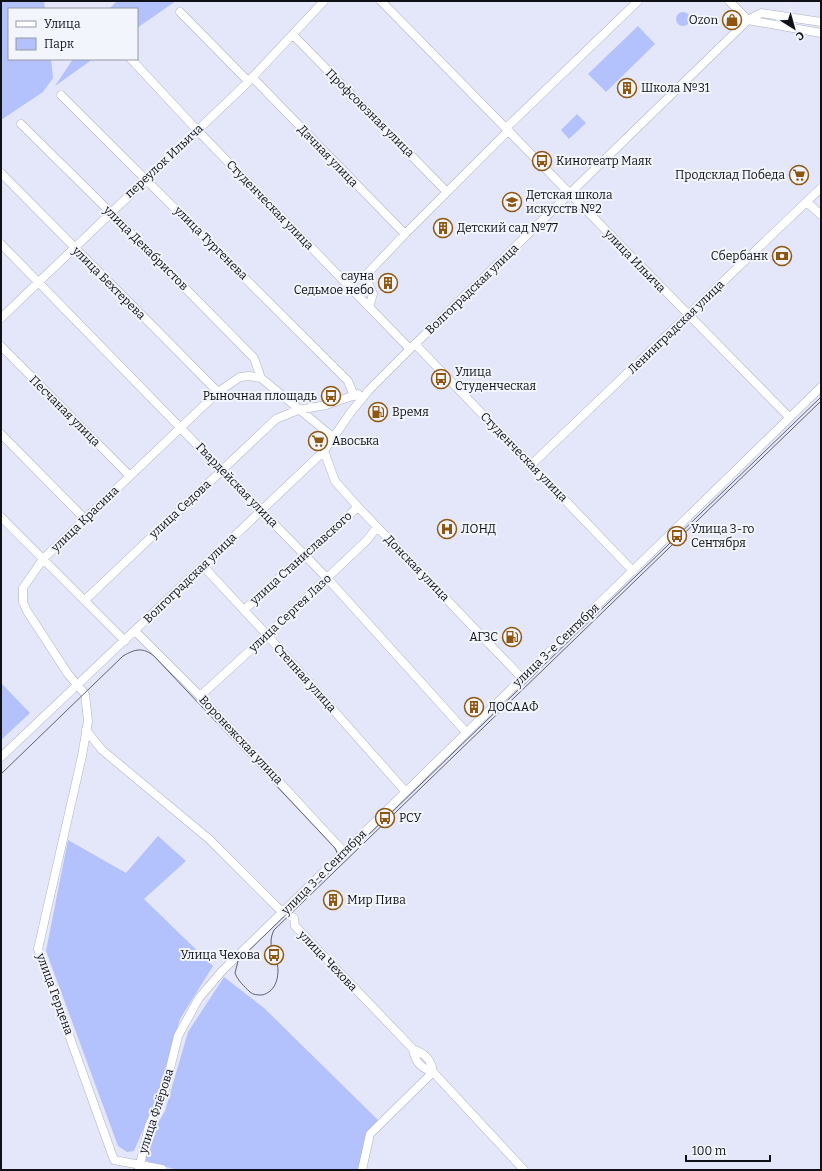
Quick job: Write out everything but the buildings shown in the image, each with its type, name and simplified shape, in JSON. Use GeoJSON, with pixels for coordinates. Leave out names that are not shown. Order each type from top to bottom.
{"type":"FeatureCollection","features":[{"type":"Feature","properties":{"kind":"street","name":"переулок Ильича"},"geometry":{"type":"LineString","coordinates":[[1,318],[250,79],[324,1]]}},
{"type":"Feature","properties":{"kind":"street","name":"улица Ильича"},"geometry":{"type":"LineString","coordinates":[[381,1],[688,316],[789,417]]}},
{"type":"Feature","properties":{"kind":"street"},"geometry":{"type":"LineString","coordinates":[[369,307],[373,294],[365,276],[507,129],[638,1]]}},
{"type":"Feature","properties":{"kind":"street"},"geometry":{"type":"LineString","coordinates":[[728,1],[748,20],[821,33]]}},
{"type":"Feature","properties":{"kind":"street","name":"Дачная улица"},"geometry":{"type":"LineString","coordinates":[[180,12],[250,79],[405,234]]}},
{"type":"Feature","properties":{"kind":"street"},"geometry":{"type":"LineString","coordinates":[[748,20],[761,13],[821,22]]}},
{"type":"Feature","properties":{"kind":"street"},"geometry":{"type":"LineString","coordinates":[[777,25],[779,15]]}},
{"type":"Feature","properties":{"kind":"street","name":"Волгоградская улица"},"geometry":{"type":"LineString","coordinates":[[1,757],[324,451],[351,412],[369,390],[412,346],[748,20]]}},
{"type":"Feature","properties":{"kind":"street","name":"Профсоюзная улица"},"geometry":{"type":"LineString","coordinates":[[293,35],[447,192]]}},
{"type":"Feature","properties":{"kind":"street","name":"Студенческая улица"},"geometry":{"type":"LineString","coordinates":[[132,60],[197,130],[369,307],[412,346],[531,465],[632,571]]}},
{"type":"Feature","properties":{"kind":"street","name":"улица Тургенева"},"geometry":{"type":"LineString","coordinates":[[61,95],[146,178],[348,381],[354,396]]}},
{"type":"Feature","properties":{"kind":"street","name":"улица Декабристов"},"geometry":{"type":"LineString","coordinates":[[21,124],[254,358],[261,378]]}},
{"type":"Feature","properties":{"kind":"street","name":"улица Бехтерева"},"geometry":{"type":"LineString","coordinates":[[1,173],[218,392]]}},
{"type":"Feature","properties":{"kind":"street","name":"Ленинградская улица"},"geometry":{"type":"LineString","coordinates":[[531,465],[821,188]]}},
{"type":"Feature","properties":{"kind":"street"},"geometry":{"type":"LineString","coordinates":[[807,202],[821,215]]}},
{"type":"Feature","properties":{"kind":"street","name":"Гвардейская улица"},"geometry":{"type":"LineString","coordinates":[[1,244],[327,578],[466,732]]}},
{"type":"Feature","properties":{"kind":"street","name":"Песчаная улица"},"geometry":{"type":"LineString","coordinates":[[1,346],[130,476]]}},
{"type":"Feature","properties":{"kind":"street","name":"улица Красина"},"geometry":{"type":"LineString","coordinates":[[77,684],[68,674],[27,611],[23,602],[22,592],[24,584],[44,559],[218,392],[236,380],[249,376],[261,378]]}},
{"type":"Feature","properties":{"kind":"street"},"geometry":{"type":"LineString","coordinates":[[261,378],[298,410],[334,438]]}},
{"type":"Feature","properties":{"kind":"street","name":"улица 3-е Сентября"},"geometry":{"type":"LineString","coordinates":[[222,971],[285,912],[405,791],[821,387]]}},
{"type":"Feature","properties":{"kind":"street","name":"Волгоградская улица"},"geometry":{"type":"LineString","coordinates":[[354,396],[369,390]]}},
{"type":"Feature","properties":{"kind":"street","name":"улица Седова"},"geometry":{"type":"LineString","coordinates":[[85,600],[276,419],[298,410],[326,405],[354,396]]}},
{"type":"Feature","properties":{"kind":"street"},"geometry":{"type":"LineString","coordinates":[[1,434],[85,519]]}},
{"type":"Feature","properties":{"kind":"street","name":"Донская улица"},"geometry":{"type":"LineString","coordinates":[[324,451],[335,480],[358,507],[522,678]]}},
{"type":"Feature","properties":{"kind":"street","name":"улица Станиславского"},"geometry":{"type":"LineString","coordinates":[[244,610],[358,507]]}},
{"type":"Feature","properties":{"kind":"street"},"geometry":{"type":"LineString","coordinates":[[1,517],[125,641]]}},
{"type":"Feature","properties":{"kind":"street","name":"улица Сергея Лазо"},"geometry":{"type":"LineString","coordinates":[[200,696],[367,540],[377,527]]}},
{"type":"Feature","properties":{"kind":"street","name":"Степная улица"},"geometry":{"type":"LineString","coordinates":[[202,566],[267,635],[405,791]]}},
{"type":"Feature","properties":{"kind":"street","name":"Воронежская улица"},"geometry":{"type":"LineString","coordinates":[[135,631],[200,696],[344,852]]}},
{"type":"Feature","properties":{"kind":"street","name":"улица Герцена"},"geometry":{"type":"LineString","coordinates":[[77,684],[85,694],[88,721],[81,764],[38,949],[114,1160],[139,1168],[162,1169]]}},
{"type":"Feature","properties":{"kind":"street","name":"улица Чехова"},"geometry":{"type":"LineString","coordinates":[[86,730],[102,750],[210,839],[279,909],[294,918],[296,926],[413,1049],[415,1060],[424,1069],[433,1072],[525,1169]]}},
{"type":"Feature","properties":{"kind":"street","name":"улица Флёрова"},"geometry":{"type":"LineString","coordinates":[[139,1168],[149,1126],[164,1093],[178,1036],[199,998],[222,971]]}},
{"type":"Feature","properties":{"kind":"street"},"geometry":{"type":"LineString","coordinates":[[362,1170],[370,1134],[433,1072]]}},
{"type":"Feature","properties":{"kind":"green space"},"geometry":{"type":"Polygon","coordinates":[[[1,1],[44,1],[45,8],[8,8],[8,60],[51,60],[53,78],[43,92],[1,120],[1,1]]]}},
{"type":"Feature","properties":{"kind":"green space"},"geometry":{"type":"Polygon","coordinates":[[[117,1],[176,1],[138,27],[138,8],[110,8],[117,1]]]}},
{"type":"Feature","properties":{"kind":"green space"},"geometry":{"type":"Polygon","coordinates":[[[683,12],[688,14],[690,19],[688,24],[683,26],[678,24],[676,19],[678,14],[683,12]]]}},
{"type":"Feature","properties":{"kind":"green space"},"geometry":{"type":"Polygon","coordinates":[[[638,26],[655,44],[606,92],[588,74],[638,26]]]}},
{"type":"Feature","properties":{"kind":"green space"},"geometry":{"type":"Polygon","coordinates":[[[72,60],[92,60],[55,86],[72,60]]]}},
{"type":"Feature","properties":{"kind":"green space"},"geometry":{"type":"Polygon","coordinates":[[[577,114],[586,123],[569,139],[561,130],[577,114]]]}},
{"type":"Feature","properties":{"kind":"green space"},"geometry":{"type":"Polygon","coordinates":[[[1,683],[30,713],[1,740],[1,683]]]}},
{"type":"Feature","properties":{"kind":"green space"},"geometry":{"type":"Polygon","coordinates":[[[158,836],[186,861],[144,899],[213,966],[180,1019],[156,1100],[134,1151],[127,1152],[118,1146],[46,951],[68,840],[126,873],[158,836]]]}},
{"type":"Feature","properties":{"kind":"green space"},"geometry":{"type":"Polygon","coordinates":[[[224,977],[264,1008],[378,1120],[367,1133],[359,1170],[177,1170],[149,1162],[138,1156],[165,1111],[188,1032],[224,977]]]}},
{"type":"Feature","properties":{"kind":"tram line"},"geometry":{"type":"LineString","coordinates":[[821,397],[238,961],[235,973],[236,976],[250,992],[253,994],[262,995],[271,991],[276,983],[278,967],[271,942],[274,930],[821,401]]}},
{"type":"Feature","properties":{"kind":"tram line"},"geometry":{"type":"LineString","coordinates":[[1,774],[123,656],[131,652],[143,650],[154,656],[335,848],[338,855],[337,865]]}},
{"type":"Feature","properties":{"kind":"place","name":"Ozon"},"geometry":{"type":"Point","coordinates":[732,20]}},
{"type":"Feature","properties":{"kind":"place","name":"Школа №31"},"geometry":{"type":"Point","coordinates":[627,88]}},
{"type":"Feature","properties":{"kind":"place","name":"Кинотеатр Маяк"},"geometry":{"type":"Point","coordinates":[542,161]}},
{"type":"Feature","properties":{"kind":"place","name":"Продсклад Победа"},"geometry":{"type":"Point","coordinates":[799,175]}},
{"type":"Feature","properties":{"kind":"place","name":"Детская школа искусств №2"},"geometry":{"type":"Point","coordinates":[512,202]}},
{"type":"Feature","properties":{"kind":"place","name":"Детский сад №77"},"geometry":{"type":"Point","coordinates":[443,228]}},
{"type":"Feature","properties":{"kind":"place","name":"Сбербанк"},"geometry":{"type":"Point","coordinates":[782,256]}},
{"type":"Feature","properties":{"kind":"place","name":"сауна Седьмое небо"},"geometry":{"type":"Point","coordinates":[388,283]}},
{"type":"Feature","properties":{"kind":"place","name":"Улица Студенческая"},"geometry":{"type":"Point","coordinates":[441,379]}},
{"type":"Feature","properties":{"kind":"place","name":"Рыночная площадь"},"geometry":{"type":"Point","coordinates":[331,396]}},
{"type":"Feature","properties":{"kind":"place","name":"Время"},"geometry":{"type":"Point","coordinates":[378,412]}},
{"type":"Feature","properties":{"kind":"place","name":"Авоська"},"geometry":{"type":"Point","coordinates":[318,441]}},
{"type":"Feature","properties":{"kind":"place","name":"ЛОНД"},"geometry":{"type":"Point","coordinates":[447,529]}},
{"type":"Feature","properties":{"kind":"place","name":"Улица 3-го Сентября"},"geometry":{"type":"Point","coordinates":[677,536]}},
{"type":"Feature","properties":{"kind":"place","name":"АГЗС"},"geometry":{"type":"Point","coordinates":[512,637]}},
{"type":"Feature","properties":{"kind":"place","name":"ДОСААФ"},"geometry":{"type":"Point","coordinates":[474,707]}},
{"type":"Feature","properties":{"kind":"place","name":"РСУ"},"geometry":{"type":"Point","coordinates":[385,818]}},
{"type":"Feature","properties":{"kind":"place","name":"Мир Пива"},"geometry":{"type":"Point","coordinates":[333,900]}},
{"type":"Feature","properties":{"kind":"place","name":"Улица Чехова"},"geometry":{"type":"Point","coordinates":[274,955]}}]}
